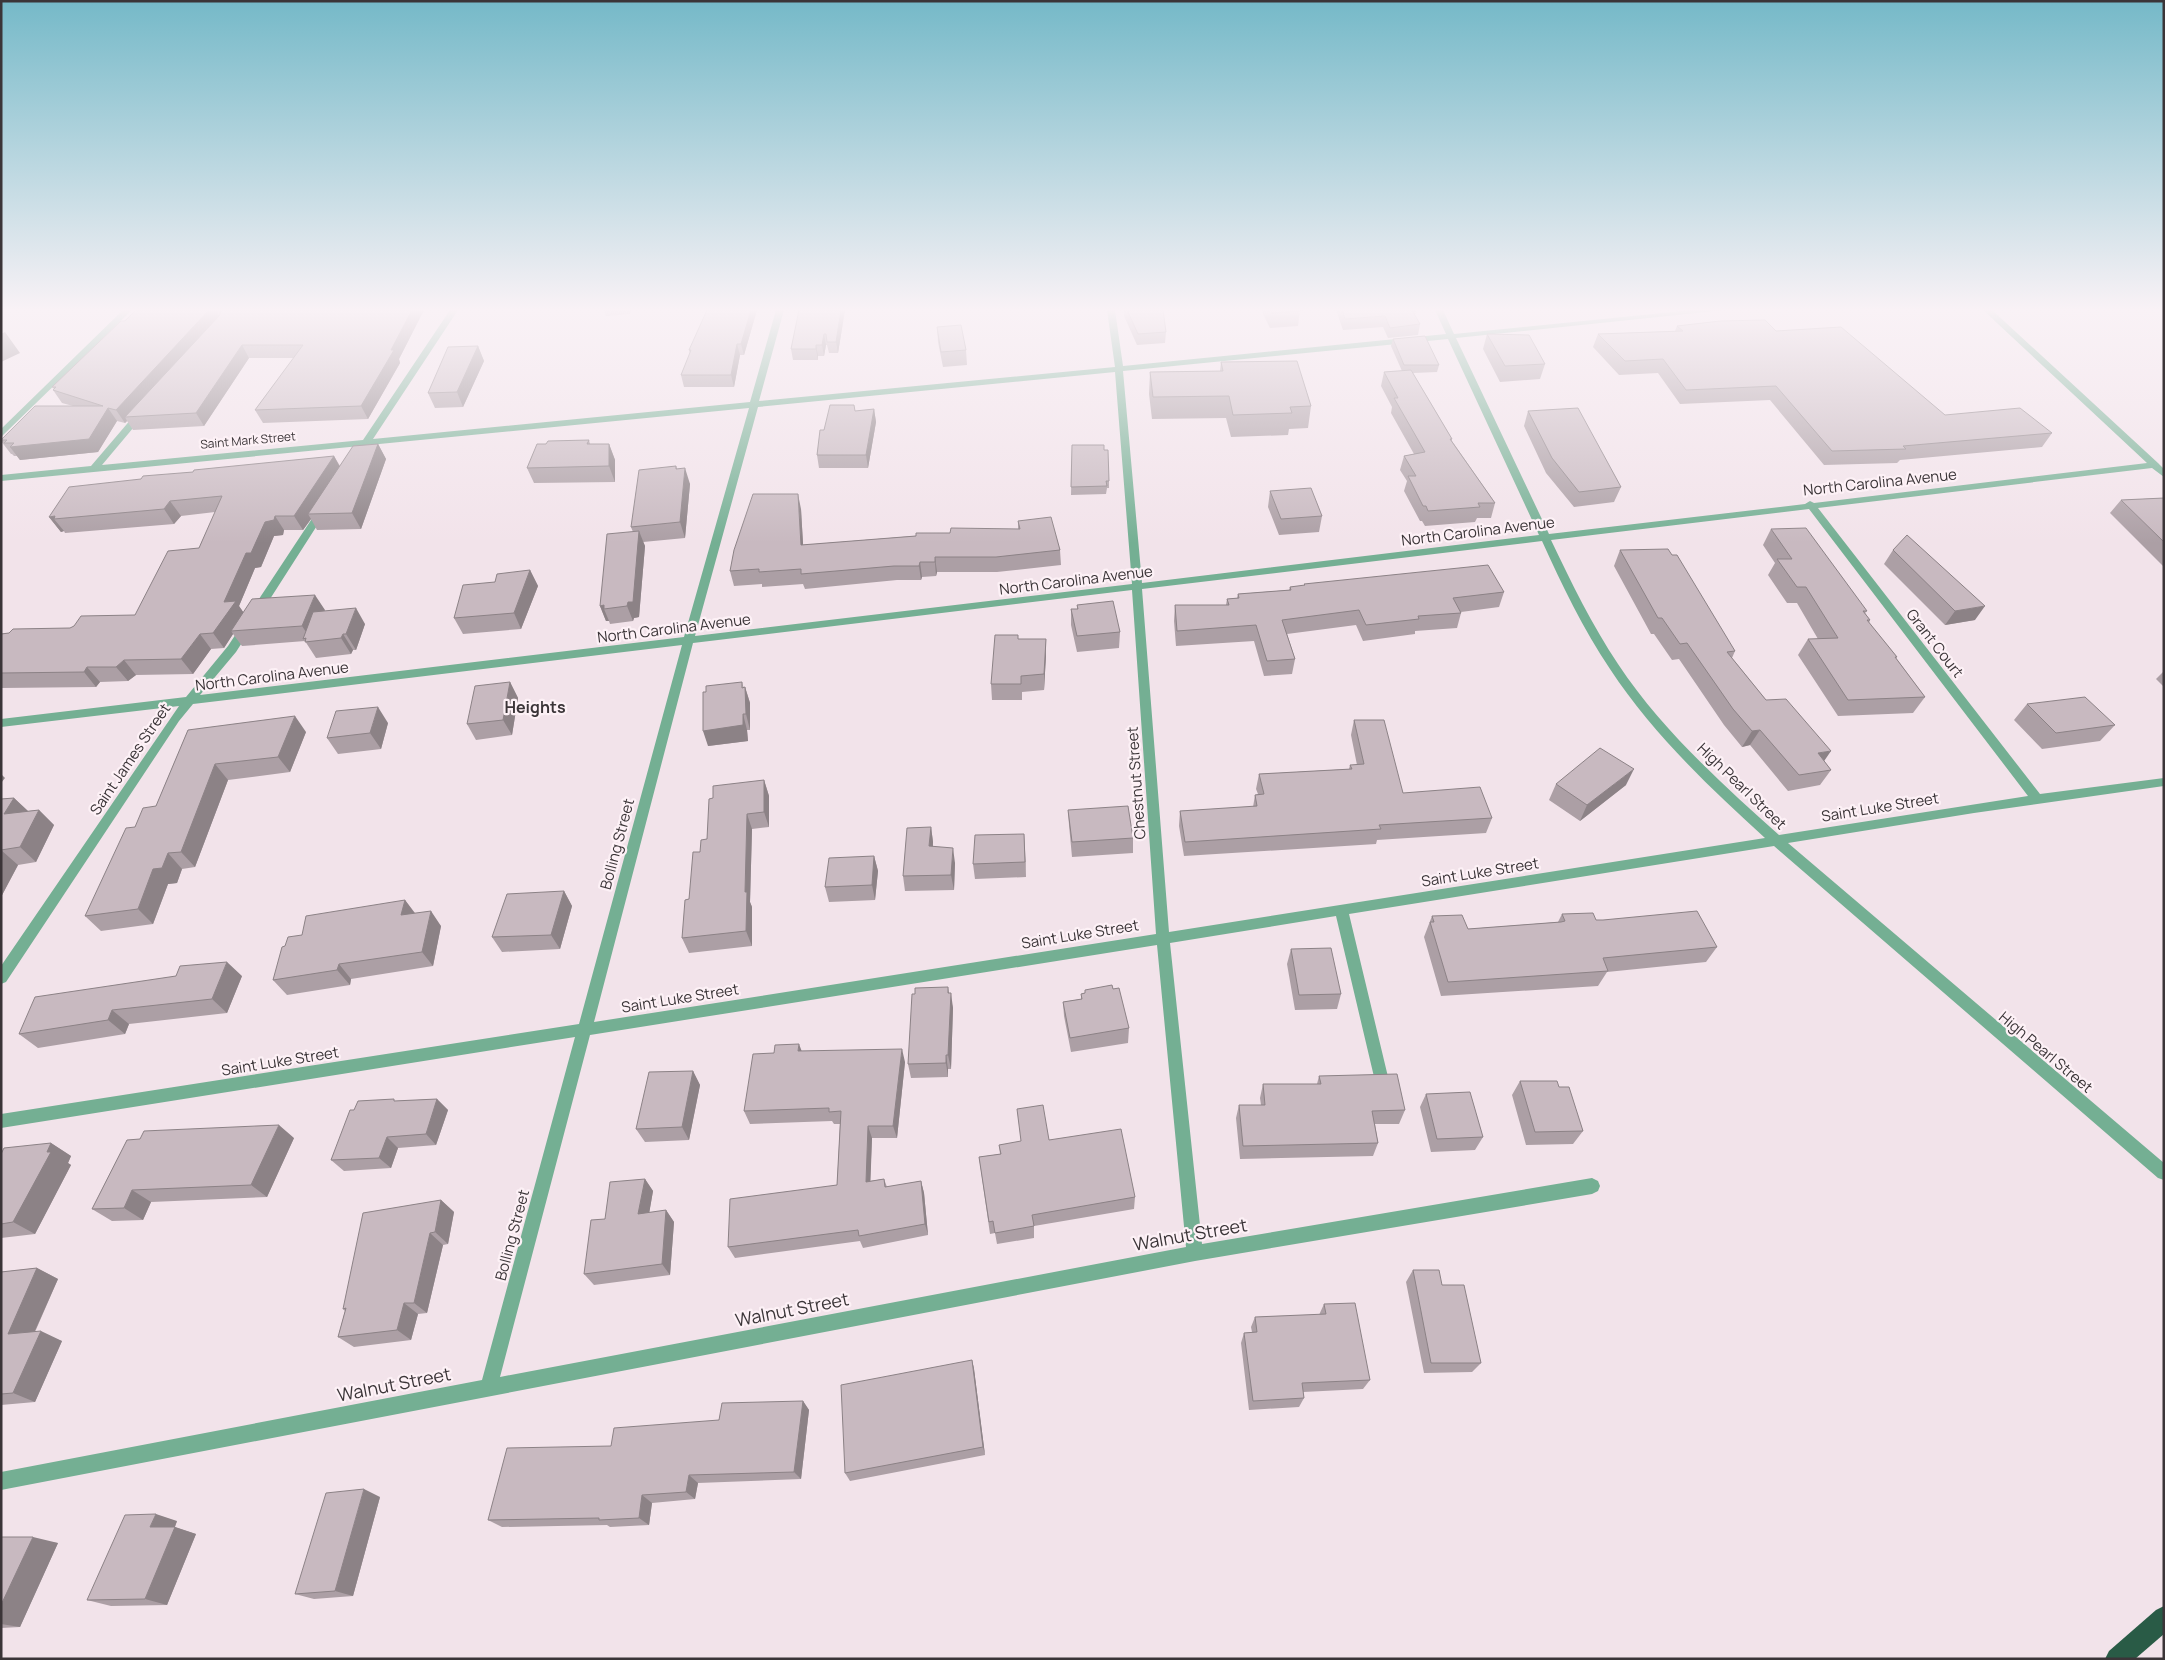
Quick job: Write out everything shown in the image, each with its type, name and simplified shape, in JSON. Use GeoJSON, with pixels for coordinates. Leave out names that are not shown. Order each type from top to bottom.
{"type":"FeatureCollection","features":[{"type":"Feature","properties":{"kind":"highway"},"geometry":{"type":"LineString","coordinates":[[2116,1659],[2164,1618]]}},
{"type":"Feature","properties":{"kind":"street"},"geometry":{"type":"LineString","coordinates":[[1,434],[49,387]]}},
{"type":"Feature","properties":{"kind":"street"},"geometry":{"type":"LineString","coordinates":[[356,458],[402,387]]}},
{"type":"Feature","properties":{"kind":"street","name":"Bolling Street"},"geometry":{"type":"LineString","coordinates":[[489,1386],[757,387]]}},
{"type":"Feature","properties":{"kind":"street","name":"Saint Mark Street"},"geometry":{"type":"LineString","coordinates":[[1,478],[926,387]]}},
{"type":"Feature","properties":{"kind":"street","name":"Chestnut Street"},"geometry":{"type":"LineString","coordinates":[[1121,387],[1148,716],[1163,937],[1195,1253]]}},
{"type":"Feature","properties":{"kind":"street","name":"High Pearl Street"},"geometry":{"type":"LineString","coordinates":[[1475,387],[1569,590],[1595,637],[1629,688],[1681,749],[1730,800],[1776,841],[2164,1173]]}},
{"type":"Feature","properties":{"kind":"street"},"geometry":{"type":"LineString","coordinates":[[2071,387],[2164,474]]}},
{"type":"Feature","properties":{"kind":"street"},"geometry":{"type":"LineString","coordinates":[[95,468],[150,404]]}},
{"type":"Feature","properties":{"kind":"street","name":"North Carolina Avenue"},"geometry":{"type":"LineString","coordinates":[[1,723],[1136,588],[1810,504],[2155,465]]}},
{"type":"Feature","properties":{"kind":"street","name":"Saint James Street"},"geometry":{"type":"LineString","coordinates":[[1,978],[175,718],[232,649],[329,500]]}},
{"type":"Feature","properties":{"kind":"street","name":"Grant Court"},"geometry":{"type":"LineString","coordinates":[[1810,504],[2037,799]]}},
{"type":"Feature","properties":{"kind":"street","name":"Saint Luke Street"},"geometry":{"type":"LineString","coordinates":[[1,1121],[2037,799],[2164,782]]}},
{"type":"Feature","properties":{"kind":"street"},"geometry":{"type":"LineString","coordinates":[[1340,909],[1382,1081]]}},
{"type":"Feature","properties":{"kind":"street","name":"Walnut Street"},"geometry":{"type":"LineString","coordinates":[[1,1481],[489,1386],[1195,1253],[1592,1186]]}},
{"type":"Feature","properties":{"kind":"building"},"geometry":{"type":"Polygon","coordinates":[[[56,387],[137,387],[116,410],[108,408],[89,439],[10,447],[14,443],[4,443],[7,440],[1,440],[35,406],[103,406],[53,390],[56,387]]]}},
{"type":"Feature","properties":{"kind":"building"},"geometry":{"type":"Polygon","coordinates":[[[152,387],[213,387],[196,413],[125,417],[152,387]]]}},
{"type":"Feature","properties":{"kind":"building"},"geometry":{"type":"Polygon","coordinates":[[[272,387],[372,387],[361,406],[255,410],[272,387]]]}},
{"type":"Feature","properties":{"kind":"building"},"geometry":{"type":"Polygon","coordinates":[[[430,387],[459,387],[457,392],[428,393],[430,387]]]}},
{"type":"Feature","properties":{"kind":"building"},"geometry":{"type":"Polygon","coordinates":[[[1152,387],[1305,387],[1311,406],[1290,407],[1292,413],[1233,415],[1229,396],[1153,397],[1152,387]]]}},
{"type":"Feature","properties":{"kind":"building"},"geometry":{"type":"Polygon","coordinates":[[[1392,387],[1421,387],[1452,439],[1450,439],[1495,503],[1478,503],[1480,507],[1428,511],[1426,506],[1423,506],[1408,476],[1416,476],[1404,456],[1425,452],[1394,398],[1398,398],[1392,387]]]}},
{"type":"Feature","properties":{"kind":"building"},"geometry":{"type":"Polygon","coordinates":[[[1684,387],[1743,387],[1686,390],[1684,387]]]}},
{"type":"Feature","properties":{"kind":"building"},"geometry":{"type":"Polygon","coordinates":[[[1777,387],[1912,387],[1945,415],[2020,408],[2052,433],[1903,446],[1906,449],[1832,451],[1777,387]]]}},
{"type":"Feature","properties":{"kind":"building"},"geometry":{"type":"Polygon","coordinates":[[[830,405],[854,405],[855,411],[874,409],[866,455],[817,455],[820,430],[824,430],[830,405]]]}},
{"type":"Feature","properties":{"kind":"building"},"geometry":{"type":"Polygon","coordinates":[[[1578,408],[1621,487],[1579,492],[1552,458],[1528,411],[1578,408]]]}},
{"type":"Feature","properties":{"kind":"building"},"geometry":{"type":"Polygon","coordinates":[[[589,440],[587,444],[609,444],[609,466],[527,468],[537,444],[546,444],[548,441],[589,440]]]}},
{"type":"Feature","properties":{"kind":"building"},"geometry":{"type":"Polygon","coordinates":[[[378,444],[352,513],[308,514],[353,446],[378,444]]]}},
{"type":"Feature","properties":{"kind":"building"},"geometry":{"type":"Polygon","coordinates":[[[1072,445],[1104,445],[1104,450],[1108,450],[1109,481],[1106,481],[1107,486],[1071,487],[1072,445]]]}},
{"type":"Feature","properties":{"kind":"building"},"geometry":{"type":"Polygon","coordinates":[[[334,456],[294,516],[275,516],[274,520],[265,522],[251,553],[246,553],[224,602],[236,601],[213,633],[200,634],[181,659],[124,660],[116,667],[87,667],[84,672],[1,673],[1,634],[9,633],[13,629],[70,628],[74,626],[81,616],[135,615],[168,551],[199,548],[222,496],[170,501],[164,509],[54,519],[55,516],[49,517],[69,487],[141,479],[143,476],[193,472],[194,470],[334,456]]]}},
{"type":"Feature","properties":{"kind":"building"},"geometry":{"type":"Polygon","coordinates":[[[676,466],[676,469],[685,468],[680,522],[631,527],[639,470],[676,466]]]}},
{"type":"Feature","properties":{"kind":"building"},"geometry":{"type":"Polygon","coordinates":[[[1311,488],[1322,516],[1281,519],[1270,491],[1311,488]]]}},
{"type":"Feature","properties":{"kind":"building"},"geometry":{"type":"Polygon","coordinates":[[[753,494],[798,494],[801,545],[916,536],[916,533],[950,533],[951,528],[1020,529],[1018,521],[1051,517],[1060,550],[996,557],[935,557],[935,562],[920,562],[919,566],[894,566],[801,574],[801,569],[759,572],[759,569],[730,571],[734,550],[753,494]]]}},
{"type":"Feature","properties":{"kind":"building"},"geometry":{"type":"Polygon","coordinates":[[[2164,498],[2164,542],[2121,500],[2164,498]]]}},
{"type":"Feature","properties":{"kind":"building"},"geometry":{"type":"Polygon","coordinates":[[[1806,528],[1867,611],[1863,611],[1870,620],[1867,620],[1897,657],[1895,657],[1925,697],[1848,700],[1808,639],[1838,638],[1806,587],[1797,587],[1777,559],[1792,559],[1771,529],[1806,528]]]}},
{"type":"Feature","properties":{"kind":"building"},"geometry":{"type":"Polygon","coordinates":[[[639,531],[633,602],[628,602],[627,606],[604,609],[604,605],[600,606],[607,534],[639,531]]]}},
{"type":"Feature","properties":{"kind":"building"},"geometry":{"type":"Polygon","coordinates":[[[1907,535],[1985,606],[1955,611],[1893,550],[1907,535]]]}},
{"type":"Feature","properties":{"kind":"building"},"geometry":{"type":"Polygon","coordinates":[[[1668,549],[1672,555],[1677,555],[1735,651],[1727,652],[1766,700],[1786,699],[1831,751],[1818,753],[1831,770],[1799,775],[1760,730],[1752,731],[1733,709],[1687,643],[1680,644],[1662,618],[1658,618],[1620,550],[1668,549]]]}},
{"type":"Feature","properties":{"kind":"building"},"geometry":{"type":"Polygon","coordinates":[[[1488,565],[1504,592],[1453,598],[1461,613],[1418,616],[1419,619],[1366,625],[1359,610],[1282,620],[1295,659],[1267,661],[1256,625],[1177,631],[1175,605],[1229,605],[1227,599],[1239,598],[1238,594],[1291,590],[1290,587],[1304,584],[1488,565]]]}},
{"type":"Feature","properties":{"kind":"building"},"geometry":{"type":"Polygon","coordinates":[[[530,570],[514,613],[454,618],[463,585],[495,582],[497,574],[530,570]]]}},
{"type":"Feature","properties":{"kind":"building"},"geometry":{"type":"Polygon","coordinates":[[[315,595],[302,626],[231,631],[252,599],[315,595]]]}},
{"type":"Feature","properties":{"kind":"building"},"geometry":{"type":"Polygon","coordinates":[[[1113,601],[1120,632],[1077,636],[1071,609],[1078,609],[1077,605],[1113,601]]]}},
{"type":"Feature","properties":{"kind":"building"},"geometry":{"type":"Polygon","coordinates":[[[356,608],[346,634],[343,634],[341,638],[305,642],[306,638],[303,639],[313,612],[356,608]]]}},
{"type":"Feature","properties":{"kind":"building"},"geometry":{"type":"Polygon","coordinates":[[[995,635],[1018,635],[1018,639],[1046,639],[1044,674],[1021,676],[1021,684],[991,684],[995,635]]]}},
{"type":"Feature","properties":{"kind":"building"},"geometry":{"type":"Polygon","coordinates":[[[510,682],[503,720],[467,724],[475,686],[510,682]]]}},
{"type":"Feature","properties":{"kind":"building"},"geometry":{"type":"Polygon","coordinates":[[[742,682],[742,688],[745,687],[746,714],[743,714],[743,725],[703,731],[703,692],[706,692],[706,686],[742,682]]]}},
{"type":"Feature","properties":{"kind":"building"},"geometry":{"type":"Polygon","coordinates":[[[2085,697],[2115,725],[2056,733],[2027,704],[2085,697]]]}},
{"type":"Feature","properties":{"kind":"building"},"geometry":{"type":"Polygon","coordinates":[[[378,707],[370,733],[327,738],[336,711],[378,707]]]}},
{"type":"Feature","properties":{"kind":"building"},"geometry":{"type":"Polygon","coordinates":[[[295,716],[278,757],[215,764],[181,852],[168,853],[162,868],[153,869],[138,909],[85,916],[126,828],[135,827],[143,808],[156,806],[188,730],[295,716]]]}},
{"type":"Feature","properties":{"kind":"building"},"geometry":{"type":"Polygon","coordinates":[[[1354,720],[1384,720],[1403,793],[1480,787],[1492,818],[1379,825],[1381,829],[1185,842],[1180,811],[1257,806],[1255,795],[1264,794],[1259,774],[1352,769],[1350,765],[1364,764],[1354,720]]]}},
{"type":"Feature","properties":{"kind":"building"},"geometry":{"type":"Polygon","coordinates":[[[1600,748],[1634,769],[1587,805],[1556,784],[1600,748]]]}},
{"type":"Feature","properties":{"kind":"building"},"geometry":{"type":"Polygon","coordinates":[[[764,780],[764,812],[747,814],[746,931],[682,938],[685,900],[689,899],[693,852],[700,852],[701,840],[707,839],[709,799],[713,798],[713,786],[764,780]]]}},
{"type":"Feature","properties":{"kind":"building"},"geometry":{"type":"Polygon","coordinates":[[[14,798],[4,814],[39,810],[20,847],[1,850],[1,799],[14,798]]]}},
{"type":"Feature","properties":{"kind":"building"},"geometry":{"type":"Polygon","coordinates":[[[1128,806],[1133,838],[1072,842],[1068,810],[1128,806]]]}},
{"type":"Feature","properties":{"kind":"building"},"geometry":{"type":"Polygon","coordinates":[[[931,827],[929,846],[953,848],[951,875],[903,876],[907,828],[931,827]]]}},
{"type":"Feature","properties":{"kind":"building"},"geometry":{"type":"Polygon","coordinates":[[[1024,834],[1025,862],[973,864],[975,835],[1024,834]]]}},
{"type":"Feature","properties":{"kind":"building"},"geometry":{"type":"Polygon","coordinates":[[[874,856],[872,885],[825,887],[829,858],[874,856]]]}},
{"type":"Feature","properties":{"kind":"building"},"geometry":{"type":"Polygon","coordinates":[[[564,891],[551,935],[492,937],[507,894],[564,891]]]}},
{"type":"Feature","properties":{"kind":"building"},"geometry":{"type":"Polygon","coordinates":[[[405,900],[401,915],[431,911],[422,952],[339,964],[337,970],[273,980],[282,947],[285,946],[288,937],[302,935],[306,916],[405,900]]]}},
{"type":"Feature","properties":{"kind":"building"},"geometry":{"type":"Polygon","coordinates":[[[1697,911],[1717,947],[1603,958],[1608,971],[1448,982],[1430,922],[1434,922],[1432,916],[1462,915],[1468,929],[1561,922],[1565,921],[1562,914],[1593,913],[1596,920],[1603,920],[1697,911]]]}},
{"type":"Feature","properties":{"kind":"building"},"geometry":{"type":"Polygon","coordinates":[[[1331,948],[1341,994],[1299,995],[1291,949],[1331,948]]]}},
{"type":"Feature","properties":{"kind":"building"},"geometry":{"type":"Polygon","coordinates":[[[227,962],[212,999],[112,1010],[108,1020],[19,1034],[35,997],[176,976],[180,966],[227,962]]]}},
{"type":"Feature","properties":{"kind":"building"},"geometry":{"type":"Polygon","coordinates":[[[1112,985],[1113,989],[1119,988],[1129,1028],[1070,1038],[1063,1002],[1082,999],[1081,994],[1085,993],[1085,990],[1112,985]]]}},
{"type":"Feature","properties":{"kind":"building"},"geometry":{"type":"Polygon","coordinates":[[[948,987],[948,993],[951,993],[946,1063],[908,1064],[912,994],[915,994],[915,988],[948,987]]]}},
{"type":"Feature","properties":{"kind":"building"},"geometry":{"type":"Polygon","coordinates":[[[799,1044],[798,1051],[902,1049],[893,1126],[868,1126],[866,1182],[884,1179],[885,1187],[921,1181],[925,1224],[859,1236],[858,1230],[728,1247],[730,1199],[837,1185],[841,1111],[829,1112],[829,1108],[744,1111],[753,1054],[774,1053],[775,1045],[799,1044]]]}},
{"type":"Feature","properties":{"kind":"building"},"geometry":{"type":"Polygon","coordinates":[[[693,1071],[682,1127],[636,1129],[649,1072],[693,1071]]]}},
{"type":"Feature","properties":{"kind":"building"},"geometry":{"type":"Polygon","coordinates":[[[1397,1074],[1405,1110],[1372,1111],[1378,1143],[1243,1146],[1239,1105],[1265,1105],[1263,1084],[1321,1084],[1319,1076],[1397,1074]]]}},
{"type":"Feature","properties":{"kind":"building"},"geometry":{"type":"Polygon","coordinates":[[[1520,1081],[1557,1081],[1559,1087],[1569,1087],[1583,1131],[1535,1132],[1520,1081]]]}},
{"type":"Feature","properties":{"kind":"building"},"geometry":{"type":"Polygon","coordinates":[[[1470,1092],[1483,1137],[1437,1139],[1426,1094],[1470,1092]]]}},
{"type":"Feature","properties":{"kind":"building"},"geometry":{"type":"Polygon","coordinates":[[[394,1099],[394,1101],[437,1099],[426,1134],[387,1137],[379,1158],[331,1160],[350,1110],[354,1110],[358,1101],[394,1099]]]}},
{"type":"Feature","properties":{"kind":"building"},"geometry":{"type":"Polygon","coordinates":[[[1043,1105],[1049,1140],[1121,1129],[1135,1197],[1032,1215],[1034,1226],[995,1233],[993,1221],[989,1222],[979,1157],[1001,1154],[999,1145],[1021,1141],[1017,1109],[1043,1105]]]}},
{"type":"Feature","properties":{"kind":"building"},"geometry":{"type":"Polygon","coordinates":[[[279,1125],[251,1185],[132,1190],[124,1208],[92,1209],[127,1140],[140,1139],[144,1131],[279,1125]]]}},
{"type":"Feature","properties":{"kind":"building"},"geometry":{"type":"Polygon","coordinates":[[[51,1143],[47,1152],[51,1152],[13,1222],[1,1224],[1,1154],[4,1148],[51,1143]]]}},
{"type":"Feature","properties":{"kind":"building"},"geometry":{"type":"Polygon","coordinates":[[[645,1179],[638,1214],[666,1210],[662,1264],[584,1274],[591,1220],[605,1219],[610,1182],[645,1179]]]}},
{"type":"Feature","properties":{"kind":"building"},"geometry":{"type":"Polygon","coordinates":[[[441,1200],[435,1232],[430,1233],[414,1303],[404,1303],[397,1330],[338,1337],[346,1308],[343,1309],[363,1213],[441,1200]]]}},
{"type":"Feature","properties":{"kind":"building"},"geometry":{"type":"Polygon","coordinates":[[[37,1268],[8,1334],[41,1331],[13,1393],[1,1394],[1,1272],[37,1268]]]}},
{"type":"Feature","properties":{"kind":"building"},"geometry":{"type":"Polygon","coordinates":[[[1413,1270],[1439,1270],[1442,1285],[1464,1285],[1481,1363],[1431,1363],[1413,1270]]]}},
{"type":"Feature","properties":{"kind":"building"},"geometry":{"type":"Polygon","coordinates":[[[1355,1303],[1370,1380],[1302,1383],[1304,1398],[1253,1401],[1244,1333],[1257,1332],[1255,1317],[1326,1314],[1324,1304],[1355,1303]]]}},
{"type":"Feature","properties":{"kind":"building"},"geometry":{"type":"Polygon","coordinates":[[[972,1360],[983,1447],[845,1473],[841,1385],[972,1360]]]}},
{"type":"Feature","properties":{"kind":"building"},"geometry":{"type":"Polygon","coordinates":[[[803,1401],[794,1472],[689,1475],[686,1492],[642,1495],[639,1518],[488,1520],[507,1448],[611,1446],[614,1428],[719,1420],[722,1403],[803,1401]]]}},
{"type":"Feature","properties":{"kind":"building"},"geometry":{"type":"Polygon","coordinates":[[[364,1489],[335,1591],[295,1594],[326,1493],[364,1489]]]}},
{"type":"Feature","properties":{"kind":"building"},"geometry":{"type":"Polygon","coordinates":[[[156,1514],[150,1527],[175,1527],[145,1599],[87,1600],[125,1515],[156,1514]]]}},
{"type":"Feature","properties":{"kind":"building"},"geometry":{"type":"Polygon","coordinates":[[[1,1537],[33,1537],[1,1605],[1,1537]]]}},
{"type":"Feature","properties":{"kind":"district","name":"Heights"},"geometry":{"type":"Point","coordinates":[535,707]}}]}
